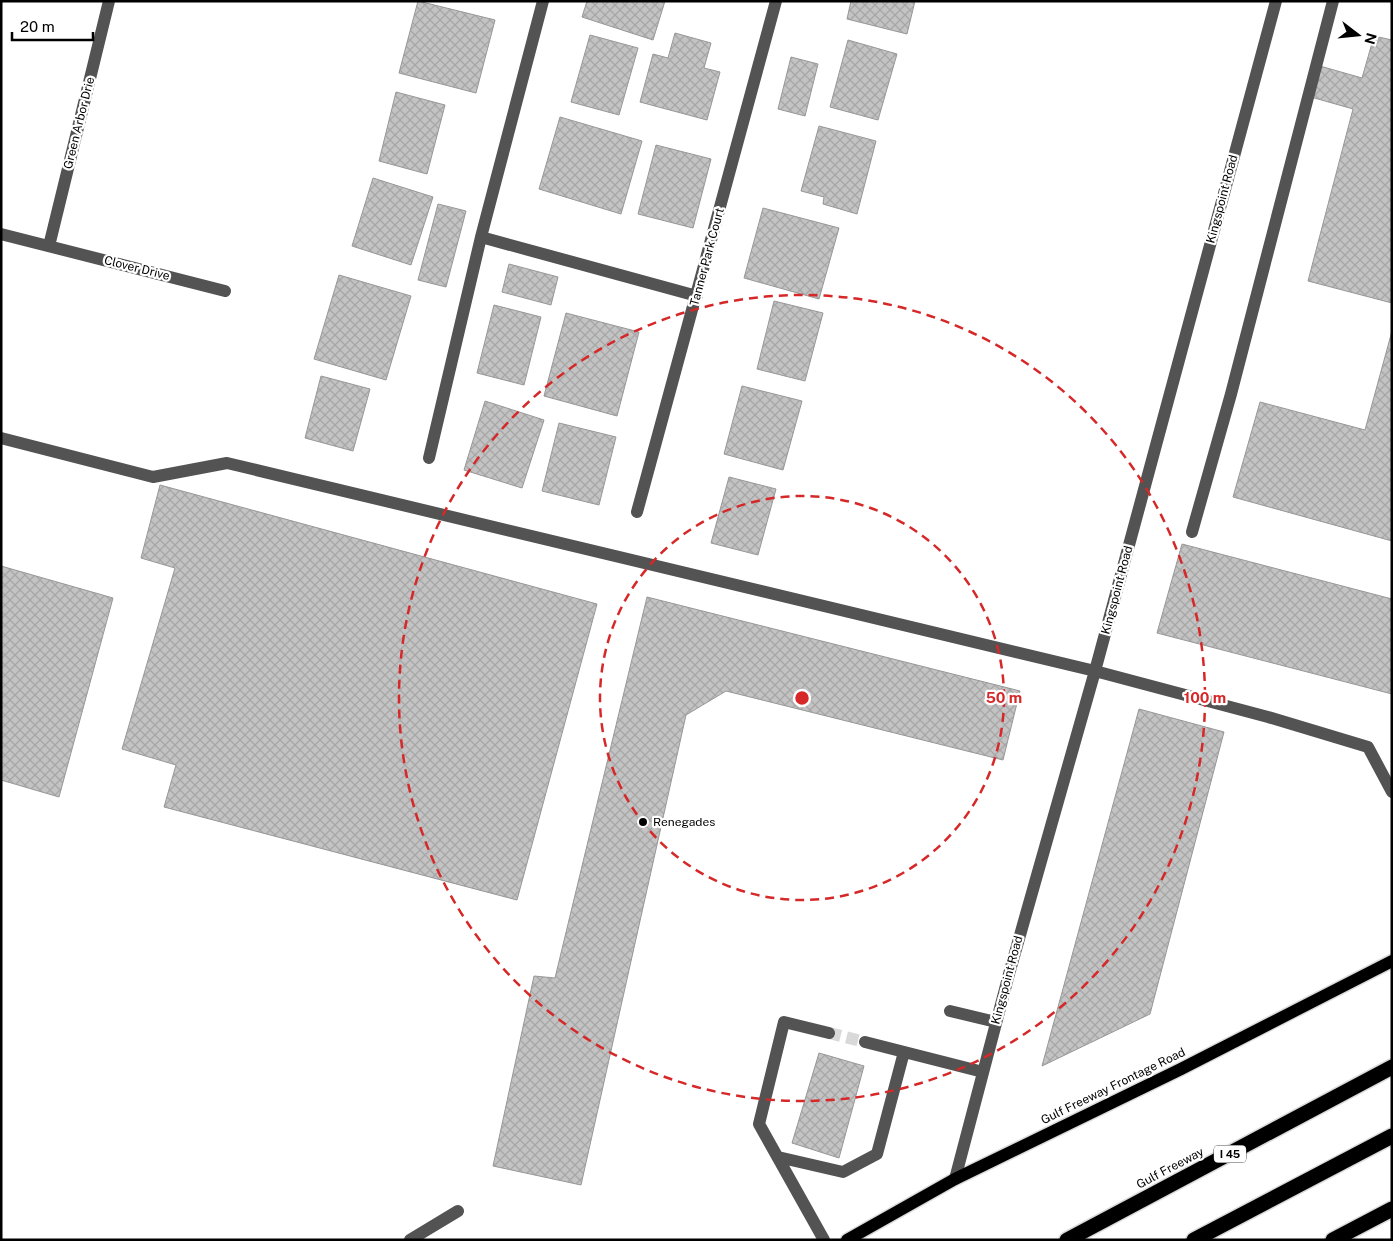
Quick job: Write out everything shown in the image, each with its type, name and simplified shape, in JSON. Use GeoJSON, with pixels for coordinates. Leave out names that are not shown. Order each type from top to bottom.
{"type":"FeatureCollection","features":[{"type":"Feature","properties":{"kind":"highway","name":"Gulf Freeway"},"geometry":{"type":"LineString","coordinates":[[1067,1240],[1392,1067]]}},
{"type":"Feature","properties":{"kind":"highway"},"geometry":{"type":"LineString","coordinates":[[1194,1240],[1392,1136]]}},
{"type":"Feature","properties":{"kind":"highway"},"geometry":{"type":"LineString","coordinates":[[1333,1240],[1392,1209]]}},
{"type":"Feature","properties":{"kind":"main road","name":"Gulf Freeway Frontage Road"},"geometry":{"type":"LineString","coordinates":[[848,1240],[955,1179],[1181,1069],[1392,961]]}},
{"type":"Feature","properties":{"kind":"street","name":"Green Arbor Drie"},"geometry":{"type":"LineString","coordinates":[[49,246],[110,1]]}},
{"type":"Feature","properties":{"kind":"street"},"geometry":{"type":"LineString","coordinates":[[429,458],[481,237],[543,1]]}},
{"type":"Feature","properties":{"kind":"street","name":"Tanner Park Court"},"geometry":{"type":"LineString","coordinates":[[637,512],[776,1]]}},
{"type":"Feature","properties":{"kind":"street","name":"Kingspoint Road"},"geometry":{"type":"LineString","coordinates":[[955,1179],[996,1022],[1095,671],[1276,1]]}},
{"type":"Feature","properties":{"kind":"street"},"geometry":{"type":"LineString","coordinates":[[1192,532],[1231,394],[1333,1]]}},
{"type":"Feature","properties":{"kind":"street","name":"Clover Drive"},"geometry":{"type":"LineString","coordinates":[[1,234],[225,291]]}},
{"type":"Feature","properties":{"kind":"street"},"geometry":{"type":"LineString","coordinates":[[481,237],[697,296]]}},
{"type":"Feature","properties":{"kind":"street"},"geometry":{"type":"LineString","coordinates":[[1,438],[153,478],[227,462],[1095,671],[1268,717],[1368,747],[1392,792]]}},
{"type":"Feature","properties":{"kind":"street"},"geometry":{"type":"LineString","coordinates":[[950,1011],[996,1022]]}},
{"type":"Feature","properties":{"kind":"street"},"geometry":{"type":"LineString","coordinates":[[824,1240],[759,1124],[784,1022],[829,1033]]}},
{"type":"Feature","properties":{"kind":"street"},"geometry":{"type":"LineString","coordinates":[[865,1042],[983,1072]]}},
{"type":"Feature","properties":{"kind":"street"},"geometry":{"type":"LineString","coordinates":[[778,1157],[843,1172],[877,1154],[904,1052]]}},
{"type":"Feature","properties":{"kind":"street"},"geometry":{"type":"LineString","coordinates":[[410,1240],[458,1211]]}},
{"type":"Feature","properties":{"kind":"building"},"geometry":{"type":"Polygon","coordinates":[[[418,1],[495,20],[476,93],[399,73],[418,1]]]}},
{"type":"Feature","properties":{"kind":"building"},"geometry":{"type":"Polygon","coordinates":[[[587,1],[665,1],[653,40],[582,17],[587,1]]]}},
{"type":"Feature","properties":{"kind":"building"},"geometry":{"type":"Polygon","coordinates":[[[851,1],[915,1],[907,34],[847,19],[851,1]]]}},
{"type":"Feature","properties":{"kind":"building"},"geometry":{"type":"Polygon","coordinates":[[[675,33],[711,43],[704,68],[720,72],[707,120],[640,102],[653,54],[668,58],[675,33]]]}},
{"type":"Feature","properties":{"kind":"building"},"geometry":{"type":"Polygon","coordinates":[[[590,35],[638,48],[619,115],[571,102],[590,35]]]}},
{"type":"Feature","properties":{"kind":"building"},"geometry":{"type":"Polygon","coordinates":[[[1374,36],[1392,40],[1392,303],[1308,281],[1353,109],[1311,97],[1320,66],[1362,78],[1374,36]]]}},
{"type":"Feature","properties":{"kind":"building"},"geometry":{"type":"Polygon","coordinates":[[[848,40],[897,54],[878,120],[830,107],[848,40]]]}},
{"type":"Feature","properties":{"kind":"building"},"geometry":{"type":"Polygon","coordinates":[[[791,57],[818,64],[805,116],[778,109],[791,57]]]}},
{"type":"Feature","properties":{"kind":"building"},"geometry":{"type":"Polygon","coordinates":[[[396,92],[445,105],[427,174],[379,161],[396,92]]]}},
{"type":"Feature","properties":{"kind":"building"},"geometry":{"type":"Polygon","coordinates":[[[560,117],[642,141],[621,214],[539,189],[560,117]]]}},
{"type":"Feature","properties":{"kind":"building"},"geometry":{"type":"Polygon","coordinates":[[[819,126],[876,141],[857,214],[823,204],[824,197],[801,191],[819,126]]]}},
{"type":"Feature","properties":{"kind":"building"},"geometry":{"type":"Polygon","coordinates":[[[656,145],[711,159],[693,228],[638,214],[656,145]]]}},
{"type":"Feature","properties":{"kind":"building"},"geometry":{"type":"Polygon","coordinates":[[[373,178],[433,197],[411,265],[352,246],[373,178]]]}},
{"type":"Feature","properties":{"kind":"building"},"geometry":{"type":"Polygon","coordinates":[[[438,204],[466,211],[446,287],[418,280],[438,204]]]}},
{"type":"Feature","properties":{"kind":"building"},"geometry":{"type":"Polygon","coordinates":[[[763,208],[839,228],[819,299],[744,278],[763,208]]]}},
{"type":"Feature","properties":{"kind":"building"},"geometry":{"type":"Polygon","coordinates":[[[509,264],[558,277],[551,305],[502,292],[509,264]]]}},
{"type":"Feature","properties":{"kind":"building"},"geometry":{"type":"Polygon","coordinates":[[[339,275],[411,296],[386,380],[314,359],[339,275]]]}},
{"type":"Feature","properties":{"kind":"building"},"geometry":{"type":"Polygon","coordinates":[[[774,301],[823,313],[805,381],[757,369],[774,301]]]}},
{"type":"Feature","properties":{"kind":"building"},"geometry":{"type":"Polygon","coordinates":[[[494,305],[541,317],[524,385],[477,373],[494,305]]]}},
{"type":"Feature","properties":{"kind":"building"},"geometry":{"type":"Polygon","coordinates":[[[566,313],[639,332],[617,416],[544,396],[566,313]]]}},
{"type":"Feature","properties":{"kind":"building"},"geometry":{"type":"Polygon","coordinates":[[[1392,331],[1392,541],[1233,497],[1260,402],[1365,430],[1392,331]]]}},
{"type":"Feature","properties":{"kind":"building"},"geometry":{"type":"Polygon","coordinates":[[[321,376],[370,389],[353,451],[305,438],[321,376]]]}},
{"type":"Feature","properties":{"kind":"building"},"geometry":{"type":"Polygon","coordinates":[[[742,386],[802,401],[783,470],[724,454],[742,386]]]}},
{"type":"Feature","properties":{"kind":"building"},"geometry":{"type":"Polygon","coordinates":[[[485,401],[544,420],[522,488],[464,470],[485,401]]]}},
{"type":"Feature","properties":{"kind":"building"},"geometry":{"type":"Polygon","coordinates":[[[559,423],[616,437],[599,505],[542,491],[559,423]]]}},
{"type":"Feature","properties":{"kind":"building"},"geometry":{"type":"Polygon","coordinates":[[[729,477],[776,489],[758,555],[711,543],[729,477]]]}},
{"type":"Feature","properties":{"kind":"building"},"geometry":{"type":"Polygon","coordinates":[[[160,485],[597,604],[517,900],[164,807],[176,765],[122,749],[175,568],[141,558],[160,485]]]}},
{"type":"Feature","properties":{"kind":"building"},"geometry":{"type":"Polygon","coordinates":[[[1182,544],[1392,599],[1392,694],[1157,633],[1182,544]]]}},
{"type":"Feature","properties":{"kind":"building"},"geometry":{"type":"Polygon","coordinates":[[[1,566],[113,598],[59,797],[1,780],[1,566]]]}},
{"type":"Feature","properties":{"kind":"building"},"geometry":{"type":"Polygon","coordinates":[[[647,597],[1020,691],[1003,760],[726,691],[686,715],[581,1185],[493,1166],[534,976],[555,978],[647,597]]]}},
{"type":"Feature","properties":{"kind":"building"},"geometry":{"type":"Polygon","coordinates":[[[1139,709],[1224,732],[1150,1014],[1042,1066],[1139,709]]]}},
{"type":"Feature","properties":{"kind":"building"},"geometry":{"type":"Polygon","coordinates":[[[819,1053],[864,1066],[839,1158],[792,1143],[819,1053]]]}},
{"type":"Feature","properties":{"kind":"tunnel"},"geometry":{"type":"LineString","coordinates":[[829,1033],[865,1042]]}},
{"type":"Feature","properties":{"kind":"place","name":"Renegades"},"geometry":{"type":"Point","coordinates":[643,822]}}]}
